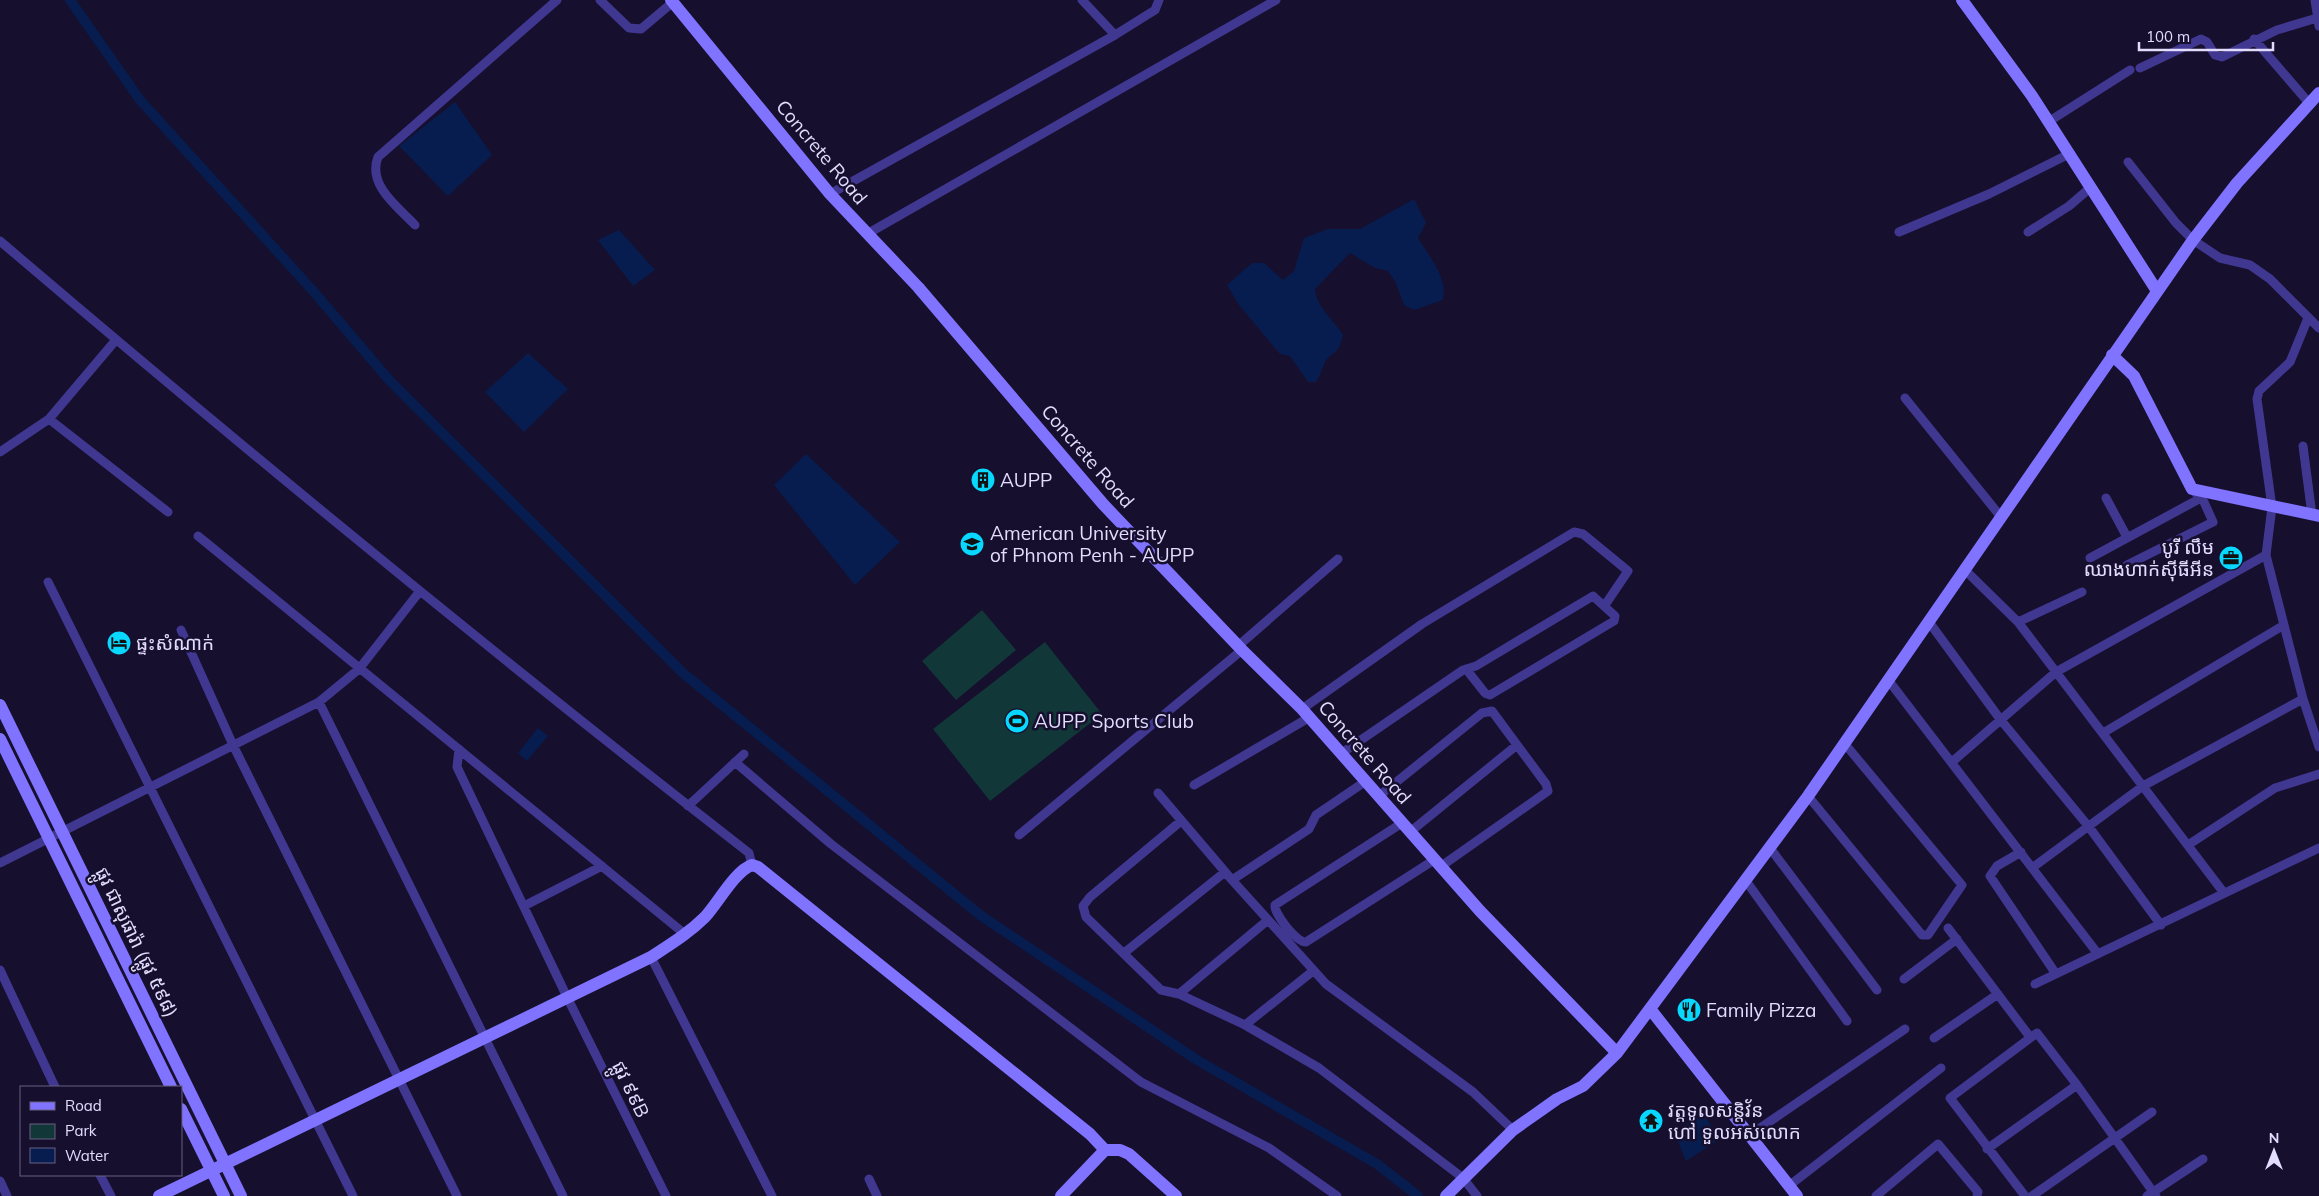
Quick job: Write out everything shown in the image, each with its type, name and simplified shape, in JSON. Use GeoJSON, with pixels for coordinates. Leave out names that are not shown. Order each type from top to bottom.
{"type":"FeatureCollection","features":[{"type":"Feature","properties":{"kind":"street"},"geometry":{"type":"LineString","coordinates":[[415,225],[382,190],[375,175],[378,157],[557,0]]}},
{"type":"Feature","properties":{"kind":"street"},"geometry":{"type":"LineString","coordinates":[[600,0],[629,28],[635,30],[641,29],[672,1]]}},
{"type":"Feature","properties":{"kind":"street"},"geometry":{"type":"LineString","coordinates":[[1082,0],[1115,35]]}},
{"type":"Feature","properties":{"kind":"street"},"geometry":{"type":"LineString","coordinates":[[830,194],[1115,35],[1155,10],[1159,0]]}},
{"type":"Feature","properties":{"kind":"street"},"geometry":{"type":"LineString","coordinates":[[867,234],[1276,0]]}},
{"type":"Feature","properties":{"kind":"street"},"geometry":{"type":"LineString","coordinates":[[1962,0],[2048,122],[2157,291]]}},
{"type":"Feature","properties":{"kind":"street"},"geometry":{"type":"LineString","coordinates":[[2048,122],[2135,69],[2202,39],[2207,42],[2215,55],[2222,57],[2230,55],[2254,39],[2277,30],[2318,22],[2314,0]]}},
{"type":"Feature","properties":{"kind":"street","name":"Concrete Road"},"geometry":{"type":"LineString","coordinates":[[672,1],[830,194],[918,287],[1103,504],[1240,648],[1306,713],[1437,864],[1617,1053]]}},
{"type":"Feature","properties":{"kind":"street"},"geometry":{"type":"LineString","coordinates":[[2254,39],[2309,103]]}},
{"type":"Feature","properties":{"kind":"street"},"geometry":{"type":"LineString","coordinates":[[1446,1196],[1513,1130],[1557,1099],[1583,1086],[1617,1053],[1651,1010],[1845,744],[1964,569],[2193,240],[2238,183],[2319,93]]}},
{"type":"Feature","properties":{"kind":"street"},"geometry":{"type":"LineString","coordinates":[[1899,232],[2020,180],[2069,154]]}},
{"type":"Feature","properties":{"kind":"street"},"geometry":{"type":"LineString","coordinates":[[2128,162],[2176,223],[2193,240],[2220,258],[2250,265],[2270,278],[2319,328]]}},
{"type":"Feature","properties":{"kind":"street"},"geometry":{"type":"LineString","coordinates":[[2028,232],[2069,206],[2090,188]]}},
{"type":"Feature","properties":{"kind":"street"},"geometry":{"type":"LineString","coordinates":[[0,241],[115,341],[197,405],[420,591],[749,854],[752,866]]}},
{"type":"Feature","properties":{"kind":"street"},"geometry":{"type":"LineString","coordinates":[[2308,318],[2290,362],[2257,395],[2272,507],[2266,554],[2303,699],[2319,747]]}},
{"type":"Feature","properties":{"kind":"street"},"geometry":{"type":"LineString","coordinates":[[0,452],[49,419],[115,341]]}},
{"type":"Feature","properties":{"kind":"street"},"geometry":{"type":"LineString","coordinates":[[2112,355],[2134,376],[2197,494],[2213,519],[2210,525],[2127,565]]}},
{"type":"Feature","properties":{"kind":"street"},"geometry":{"type":"LineString","coordinates":[[1905,398],[2001,517]]}},
{"type":"Feature","properties":{"kind":"street"},"geometry":{"type":"LineString","coordinates":[[49,419],[168,512]]}},
{"type":"Feature","properties":{"kind":"street"},"geometry":{"type":"LineString","coordinates":[[2090,558],[2197,494],[2316,516],[2303,446]]}},
{"type":"Feature","properties":{"kind":"street"},"geometry":{"type":"LineString","coordinates":[[2106,498],[2128,537]]}},
{"type":"Feature","properties":{"kind":"street"},"geometry":{"type":"LineString","coordinates":[[1194,785],[1306,713],[1422,624],[1574,532],[1583,534],[1628,571],[1606,605]]}},
{"type":"Feature","properties":{"kind":"street"},"geometry":{"type":"LineString","coordinates":[[198,536],[686,935]]}},
{"type":"Feature","properties":{"kind":"street"},"geometry":{"type":"LineString","coordinates":[[1952,762],[2056,672],[2266,554]]}},
{"type":"Feature","properties":{"kind":"street"},"geometry":{"type":"LineString","coordinates":[[1019,835],[1240,648],[1338,559]]}},
{"type":"Feature","properties":{"kind":"street"},"geometry":{"type":"LineString","coordinates":[[1964,569],[2018,622],[2224,893]]}},
{"type":"Feature","properties":{"kind":"street"},"geometry":{"type":"LineString","coordinates":[[48,582],[353,1196]]}},
{"type":"Feature","properties":{"kind":"street"},"geometry":{"type":"LineString","coordinates":[[0,863],[319,702],[360,668],[420,591]]}},
{"type":"Feature","properties":{"kind":"street"},"geometry":{"type":"LineString","coordinates":[[2018,622],[2082,592]]}},
{"type":"Feature","properties":{"kind":"street"},"geometry":{"type":"LineString","coordinates":[[1342,753],[1466,669],[1476,666],[1594,596],[1614,614],[1614,620],[1490,695],[1486,693],[1466,669]]}},
{"type":"Feature","properties":{"kind":"street"},"geometry":{"type":"LineString","coordinates":[[1929,622],[2000,719],[2089,827],[2161,925]]}},
{"type":"Feature","properties":{"kind":"street"},"geometry":{"type":"LineString","coordinates":[[2103,733],[2284,624]]}},
{"type":"Feature","properties":{"kind":"street"},"geometry":{"type":"LineString","coordinates":[[181,630],[233,745],[457,1196]]}},
{"type":"Feature","properties":{"kind":"street"},"geometry":{"type":"LineString","coordinates":[[1889,681],[2098,954]]}},
{"type":"Feature","properties":{"kind":"street"},"geometry":{"type":"LineString","coordinates":[[2032,868],[2143,786],[2303,699]]}},
{"type":"Feature","properties":{"kind":"street"},"geometry":{"type":"LineString","coordinates":[[319,702],[563,1196]]}},
{"type":"Feature","properties":{"kind":"street","name":"ផ្លូវ ជាសុផារ៉ា (ផ្លូវ ៥៩៨)"},"geometry":{"type":"LineString","coordinates":[[0,705],[241,1196]]}},
{"type":"Feature","properties":{"kind":"street"},"geometry":{"type":"LineString","coordinates":[[1379,796],[1485,711],[1492,711],[1546,784],[1547,793],[1437,864],[1306,942],[1298,940],[1275,912],[1275,905],[1406,828],[1517,745]]}},
{"type":"Feature","properties":{"kind":"street","name":"ផ្លូវ ជាសុផារ៉ា (ផ្លូវ ៥៩៨)"},"geometry":{"type":"LineString","coordinates":[[0,739],[171,1086]]}},
{"type":"Feature","properties":{"kind":"street"},"geometry":{"type":"LineString","coordinates":[[1808,796],[1922,936],[1928,935],[1962,885],[1845,744]]}},
{"type":"Feature","properties":{"kind":"street","name":"ផ្លូវ ៩៩B"},"geometry":{"type":"LineString","coordinates":[[458,749],[457,767],[567,998],[666,1196]]}},
{"type":"Feature","properties":{"kind":"street"},"geometry":{"type":"LineString","coordinates":[[688,806],[744,754]]}},
{"type":"Feature","properties":{"kind":"street"},"geometry":{"type":"LineString","coordinates":[[735,762],[770,794],[845,856],[1141,1082],[1269,1148],[1337,1196]]}},
{"type":"Feature","properties":{"kind":"street"},"geometry":{"type":"LineString","coordinates":[[2188,845],[2275,788],[2319,774]]}},
{"type":"Feature","properties":{"kind":"street"},"geometry":{"type":"LineString","coordinates":[[1232,880],[1309,829],[1316,815],[1366,781]]}},
{"type":"Feature","properties":{"kind":"street"},"geometry":{"type":"LineString","coordinates":[[1158,793],[1313,971],[1340,996],[1473,1092],[1513,1130]]}},
{"type":"Feature","properties":{"kind":"street"},"geometry":{"type":"LineString","coordinates":[[1181,821],[1090,897],[1083,906],[1086,917],[1162,990],[1180,994],[1245,1025],[1319,1068],[1461,1181],[1476,1196]]}},
{"type":"Feature","properties":{"kind":"street"},"geometry":{"type":"LineString","coordinates":[[1770,848],[1877,990]]}},
{"type":"Feature","properties":{"kind":"street"},"geometry":{"type":"LineString","coordinates":[[2034,984],[2319,848]]}},
{"type":"Feature","properties":{"kind":"street"},"geometry":{"type":"LineString","coordinates":[[2021,852],[1997,866],[1990,876],[2056,974]]}},
{"type":"Feature","properties":{"kind":"street"},"geometry":{"type":"LineString","coordinates":[[524,906],[602,866]]}},
{"type":"Feature","properties":{"kind":"street"},"geometry":{"type":"LineString","coordinates":[[159,1196],[651,957],[686,935],[706,915],[738,876],[752,866],[758,867],[879,963],[1090,1134],[1105,1150]]}},
{"type":"Feature","properties":{"kind":"street"},"geometry":{"type":"LineString","coordinates":[[1124,953],[1225,872]]}},
{"type":"Feature","properties":{"kind":"street"},"geometry":{"type":"LineString","coordinates":[[1746,880],[1847,1021]]}},
{"type":"Feature","properties":{"kind":"street"},"geometry":{"type":"LineString","coordinates":[[1180,994],[1268,920]]}},
{"type":"Feature","properties":{"kind":"street"},"geometry":{"type":"LineString","coordinates":[[1948,928],[2030,1037]]}},
{"type":"Feature","properties":{"kind":"street"},"geometry":{"type":"LineString","coordinates":[[1904,979],[1957,939]]}},
{"type":"Feature","properties":{"kind":"street"},"geometry":{"type":"LineString","coordinates":[[651,957],[772,1196]]}},
{"type":"Feature","properties":{"kind":"street"},"geometry":{"type":"LineString","coordinates":[[0,970],[55,1086]]}},
{"type":"Feature","properties":{"kind":"street"},"geometry":{"type":"LineString","coordinates":[[1245,1025],[1313,971]]}},
{"type":"Feature","properties":{"kind":"street"},"geometry":{"type":"LineString","coordinates":[[1934,1038],[1998,994]]}},
{"type":"Feature","properties":{"kind":"street"},"geometry":{"type":"LineString","coordinates":[[1651,1010],[1797,1196]]}},
{"type":"Feature","properties":{"kind":"street"},"geometry":{"type":"LineString","coordinates":[[1750,1135],[1905,1028]]}},
{"type":"Feature","properties":{"kind":"street"},"geometry":{"type":"LineString","coordinates":[[2025,1196],[1950,1098],[2037,1033],[2115,1138],[2152,1195],[2203,1159]]}},
{"type":"Feature","properties":{"kind":"street"},"geometry":{"type":"LineString","coordinates":[[1790,1185],[1941,1068]]}},
{"type":"Feature","properties":{"kind":"street"},"geometry":{"type":"LineString","coordinates":[[1988,1149],[2077,1085]]}},
{"type":"Feature","properties":{"kind":"street"},"geometry":{"type":"LineString","coordinates":[[182,1111],[224,1196]]}},
{"type":"Feature","properties":{"kind":"street"},"geometry":{"type":"LineString","coordinates":[[2032,1196],[2152,1112]]}},
{"type":"Feature","properties":{"kind":"street"},"geometry":{"type":"LineString","coordinates":[[1876,1196],[1938,1144],[1978,1192],[1977,1196]]}},
{"type":"Feature","properties":{"kind":"street"},"geometry":{"type":"LineString","coordinates":[[1061,1196],[1105,1150],[1115,1149],[1129,1154],[1176,1196]]}},
{"type":"Feature","properties":{"kind":"street"},"geometry":{"type":"LineString","coordinates":[[101,1176],[111,1196]]}},
{"type":"Feature","properties":{"kind":"street"},"geometry":{"type":"LineString","coordinates":[[869,1179],[877,1196]]}},
{"type":"Feature","properties":{"kind":"street"},"geometry":{"type":"LineString","coordinates":[[0,1181],[7,1196]]}},
{"type":"Feature","properties":{"kind":"green space"},"geometry":{"type":"Polygon","coordinates":[[[982,610],[1016,650],[956,700],[922,661],[982,610]]]}},
{"type":"Feature","properties":{"kind":"green space","name":"AUPP Sports Club"},"geometry":{"type":"Polygon","coordinates":[[[1045,642],[1102,714],[990,801],[933,729],[1045,642]]]}},
{"type":"Feature","properties":{"kind":"water"},"geometry":{"type":"Polygon","coordinates":[[[455,102],[492,155],[448,196],[399,146],[455,102]]]}},
{"type":"Feature","properties":{"kind":"water"},"geometry":{"type":"Polygon","coordinates":[[[1414,199],[1426,223],[1418,238],[1440,275],[1444,292],[1443,300],[1414,310],[1404,305],[1396,283],[1388,271],[1375,268],[1350,253],[1315,289],[1322,308],[1343,335],[1339,348],[1327,359],[1316,382],[1308,382],[1290,356],[1280,354],[1239,305],[1227,285],[1252,263],[1264,263],[1283,280],[1294,271],[1304,238],[1328,229],[1360,229],[1414,199]]]}},
{"type":"Feature","properties":{"kind":"water"},"geometry":{"type":"Polygon","coordinates":[[[619,230],[655,270],[633,286],[598,240],[619,230]]]}},
{"type":"Feature","properties":{"kind":"water"},"geometry":{"type":"Polygon","coordinates":[[[528,353],[568,389],[524,432],[485,392],[528,353]]]}},
{"type":"Feature","properties":{"kind":"water"},"geometry":{"type":"Polygon","coordinates":[[[806,454],[900,542],[855,585],[774,485],[806,454]]]}},
{"type":"Feature","properties":{"kind":"water"},"geometry":{"type":"Polygon","coordinates":[[[538,728],[548,736],[527,761],[518,753],[538,728]]]}},
{"type":"Feature","properties":{"kind":"water"},"geometry":{"type":"Polygon","coordinates":[[[1703,1113],[1720,1139],[1686,1161],[1674,1133],[1703,1113]]]}},
{"type":"Feature","properties":{"kind":"waterway"},"geometry":{"type":"LineString","coordinates":[[70,0],[140,100],[314,292],[390,381],[683,673],[980,915],[1197,1060],[1377,1164],[1418,1196]]}},
{"type":"Feature","properties":{"kind":"place","name":"AUPP"},"geometry":{"type":"Point","coordinates":[983,480]}},
{"type":"Feature","properties":{"kind":"place","name":"American University of Phnom Penh - AUPP"},"geometry":{"type":"Point","coordinates":[972,544]}},
{"type":"Feature","properties":{"kind":"place","name":"បូរី លឹម ឈាងហាក់សុីធីអីន"},"geometry":{"type":"Point","coordinates":[2231,558]}},
{"type":"Feature","properties":{"kind":"place","name":"ផ្ទះសំណាក់"},"geometry":{"type":"Point","coordinates":[119,643]}},
{"type":"Feature","properties":{"kind":"place","name":"AUPP Sports Club"},"geometry":{"type":"Point","coordinates":[1017,721]}},
{"type":"Feature","properties":{"kind":"place","name":"Family Pizza"},"geometry":{"type":"Point","coordinates":[1689,1010]}},
{"type":"Feature","properties":{"kind":"place","name":"វត្តទូលសន្តិវ័ន ហៅ ទួលអស់លោក"},"geometry":{"type":"Point","coordinates":[1651,1121]}}]}
